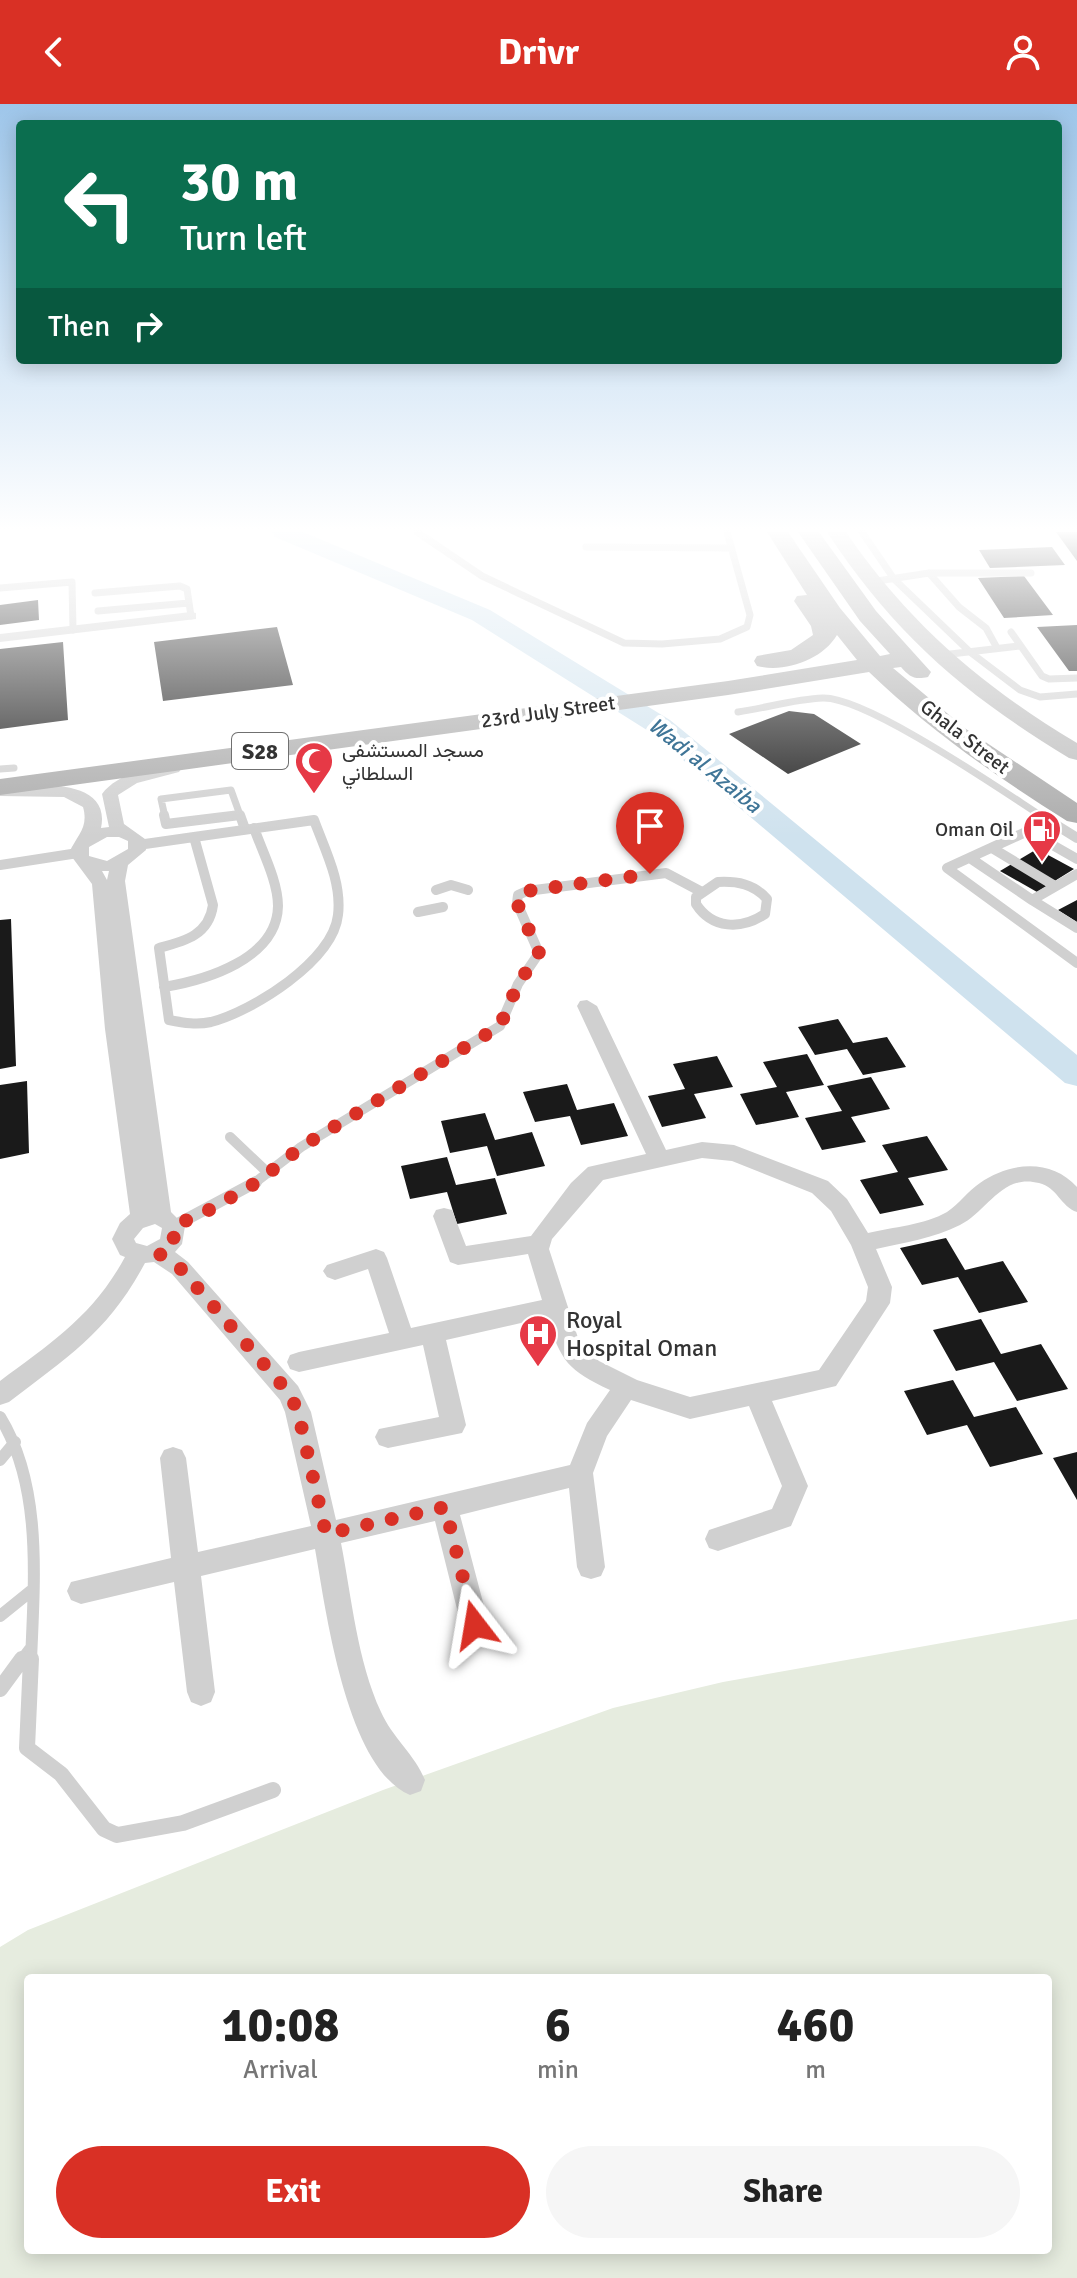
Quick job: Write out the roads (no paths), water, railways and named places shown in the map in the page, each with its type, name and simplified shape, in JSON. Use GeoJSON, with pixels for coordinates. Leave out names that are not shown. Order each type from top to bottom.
{"type":"FeatureCollection","features":[{"type":"Feature","properties":{"kind":"main road"},"geometry":{"type":"LineString","coordinates":[[824,633],[816,649],[799,656],[731,665],[704,684],[723,693],[825,681],[849,682],[961,716]]}},
{"type":"Feature","properties":{"kind":"main road","name":"Ghala Street"},"geometry":{"type":"LineString","coordinates":[[861,633],[886,657],[961,716],[1077,790]]}},
{"type":"Feature","properties":{"kind":"main road","name":"Ghala Street"},"geometry":{"type":"LineString","coordinates":[[871,633],[886,657]]}},
{"type":"Feature","properties":{"kind":"main road","name":"23rd July Street"},"geometry":{"type":"LineString","coordinates":[[3,777],[886,657]]}},
{"type":"Feature","properties":{"kind":"main road","name":"23rd July Street"},"geometry":{"type":"LineString","coordinates":[[3,777],[237,754],[514,708]]}},
{"type":"Feature","properties":{"kind":"main road","name":"Ghala Street"},"geometry":{"type":"LineString","coordinates":[[961,716],[1032,810],[1077,815]]}},
{"type":"Feature","properties":{"kind":"street"},"geometry":{"type":"LineString","coordinates":[[0,638],[41,633]]}},
{"type":"Feature","properties":{"kind":"street"},"geometry":{"type":"LineString","coordinates":[[917,633],[1048,735],[1077,753]]}},
{"type":"Feature","properties":{"kind":"street"},"geometry":{"type":"LineString","coordinates":[[122,832],[111,808],[110,794],[115,788],[136,777],[237,754]]}},
{"type":"Feature","properties":{"kind":"street"},"geometry":{"type":"LineString","coordinates":[[3,777],[85,797],[92,812],[94,829],[90,837]]}},
{"type":"Feature","properties":{"kind":"street"},"geometry":{"type":"LineString","coordinates":[[0,1395],[84,1331],[148,1254],[171,1244],[176,1232],[159,1220],[115,1029],[101,884],[83,859],[83,842],[106,832],[122,832],[136,839],[138,845],[134,855],[120,863],[104,866],[83,859]]}},
{"type":"Feature","properties":{"kind":"street"},"geometry":{"type":"LineString","coordinates":[[120,863],[116,881],[159,1220]]}},
{"type":"Feature","properties":{"kind":"street"},"geometry":{"type":"LineString","coordinates":[[587,1006],[659,1159]]}},
{"type":"Feature","properties":{"kind":"street"},"geometry":{"type":"LineString","coordinates":[[702,1150],[734,1153],[820,1187],[839,1205],[862,1243],[880,1287],[878,1303],[827,1379],[815,1384],[690,1408],[674,1406],[578,1361],[569,1349],[538,1249],[540,1243],[579,1189],[596,1173],[659,1159],[702,1150]]}},
{"type":"Feature","properties":{"kind":"street"},"geometry":{"type":"LineString","coordinates":[[862,1243],[956,1218],[977,1196],[1017,1173],[1043,1173],[1067,1187],[1077,1204]]}},
{"type":"Feature","properties":{"kind":"street"},"geometry":{"type":"LineString","coordinates":[[444,1216],[458,1256],[540,1243]]}},
{"type":"Feature","properties":{"kind":"street"},"geometry":{"type":"LineString","coordinates":[[159,1220],[129,1227],[123,1239],[128,1249],[180,1268],[289,1393],[298,1412],[326,1534],[350,1672],[388,1758],[410,1780]]}},
{"type":"Feature","properties":{"kind":"street"},"geometry":{"type":"LineString","coordinates":[[335,1271],[376,1258],[403,1339]]}},
{"type":"Feature","properties":{"kind":"street"},"geometry":{"type":"LineString","coordinates":[[299,1362],[556,1306]]}},
{"type":"Feature","properties":{"kind":"street"},"geometry":{"type":"LineString","coordinates":[[388,1437],[453,1425],[432,1333]]}},
{"type":"Feature","properties":{"kind":"street"},"geometry":{"type":"LineString","coordinates":[[591,1567],[580,1473],[596,1431],[627,1385]]}},
{"type":"Feature","properties":{"kind":"street"},"geometry":{"type":"LineString","coordinates":[[718,1539],[782,1518],[795,1486],[757,1395]]}},
{"type":"Feature","properties":{"kind":"street"},"geometry":{"type":"LineString","coordinates":[[173,1458],[201,1692]]}},
{"type":"Feature","properties":{"kind":"street"},"geometry":{"type":"LineString","coordinates":[[81,1591],[580,1473]]}},
{"type":"Feature","properties":{"kind":"street"},"geometry":{"type":"LineString","coordinates":[[445,1507],[475,1625]]}},
{"type":"Feature","properties":{"kind":"lane"},"geometry":{"type":"LineString","coordinates":[[603,633],[637,645],[720,639],[732,633]]}},
{"type":"Feature","properties":{"kind":"lane"},"geometry":{"type":"LineString","coordinates":[[951,633],[970,652],[1031,695],[1077,694]]}},
{"type":"Feature","properties":{"kind":"lane"},"geometry":{"type":"LineString","coordinates":[[989,633],[997,648]]}},
{"type":"Feature","properties":{"kind":"lane"},"geometry":{"type":"LineString","coordinates":[[1012,633],[1042,676],[1049,679],[1077,678]]}},
{"type":"Feature","properties":{"kind":"lane"},"geometry":{"type":"LineString","coordinates":[[942,655],[1019,646]]}},
{"type":"Feature","properties":{"kind":"lane"},"geometry":{"type":"LineString","coordinates":[[738,712],[825,698],[856,705],[942,753],[1077,838]]}},
{"type":"Feature","properties":{"kind":"lane"},"geometry":{"type":"LineString","coordinates":[[164,987],[180,986],[226,970],[255,951],[272,930],[278,906],[250,828],[240,815],[231,790],[161,799],[166,824],[240,815]]}},
{"type":"Feature","properties":{"kind":"lane"},"geometry":{"type":"LineString","coordinates":[[1032,810],[992,848],[947,868],[1077,963]]}},
{"type":"Feature","properties":{"kind":"lane"},"geometry":{"type":"LineString","coordinates":[[1032,810],[1077,859]]}},
{"type":"Feature","properties":{"kind":"lane"},"geometry":{"type":"LineString","coordinates":[[138,845],[194,836],[250,828],[314,820],[339,894],[336,930],[309,964],[269,998],[199,1024],[181,1025],[169,1020],[159,948],[197,936],[213,917],[213,905],[194,836]]}},
{"type":"Feature","properties":{"kind":"lane"},"geometry":{"type":"LineString","coordinates":[[992,848],[1055,886]]}},
{"type":"Feature","properties":{"kind":"lane"},"geometry":{"type":"LineString","coordinates":[[970,858],[1077,928]]}},
{"type":"Feature","properties":{"kind":"lane"},"geometry":{"type":"LineString","coordinates":[[0,865],[83,859]]}},
{"type":"Feature","properties":{"kind":"lane"},"geometry":{"type":"LineString","coordinates":[[159,1220],[211,1209],[359,1111],[500,1026],[518,984],[539,953],[517,903],[518,895],[527,891],[666,873],[700,891]]}},
{"type":"Feature","properties":{"kind":"lane"},"geometry":{"type":"LineString","coordinates":[[1032,900],[1077,874]]}},
{"type":"Feature","properties":{"kind":"lane"},"geometry":{"type":"LineString","coordinates":[[718,882],[742,883],[762,893],[768,907],[758,920],[725,925],[705,917],[699,911],[696,904],[700,891],[718,882]]}},
{"type":"Feature","properties":{"kind":"lane"},"geometry":{"type":"LineString","coordinates":[[436,890],[451,885],[468,890]]}},
{"type":"Feature","properties":{"kind":"lane"},"geometry":{"type":"LineString","coordinates":[[418,912],[443,907]]}},
{"type":"Feature","properties":{"kind":"lane"},"geometry":{"type":"LineString","coordinates":[[230,1137],[268,1173]]}},
{"type":"Feature","properties":{"kind":"lane"},"geometry":{"type":"LineString","coordinates":[[0,1417],[9,1426],[15,1442],[27,1490],[31,1591],[27,1748],[61,1774],[104,1829],[117,1835],[183,1823],[273,1790]]}},
{"type":"Feature","properties":{"kind":"lane"},"geometry":{"type":"LineString","coordinates":[[0,1460],[15,1442]]}},
{"type":"Feature","properties":{"kind":"lane"},"geometry":{"type":"LineString","coordinates":[[0,1616],[31,1591]]}},
{"type":"Feature","properties":{"kind":"lane"},"geometry":{"type":"LineString","coordinates":[[0,1689],[30,1649]]}},
{"type":"Feature","properties":{"kind":"waterway","name":"Wadi al Azaiba"},"geometry":{"type":"LineString","coordinates":[[511,633],[660,726],[1077,1074]]}},
{"type":"Feature","properties":{"kind":"place","name":"مسجد المستشفى السلطاني"},"geometry":{"type":"Point","coordinates":[314,795]}},
{"type":"Feature","properties":{"kind":"place","name":"Oman Oil"},"geometry":{"type":"Point","coordinates":[1042,863]}},
{"type":"Feature","properties":{"kind":"place","name":"Royal Hospital Oman"},"geometry":{"type":"Point","coordinates":[538,1368]}}]}
